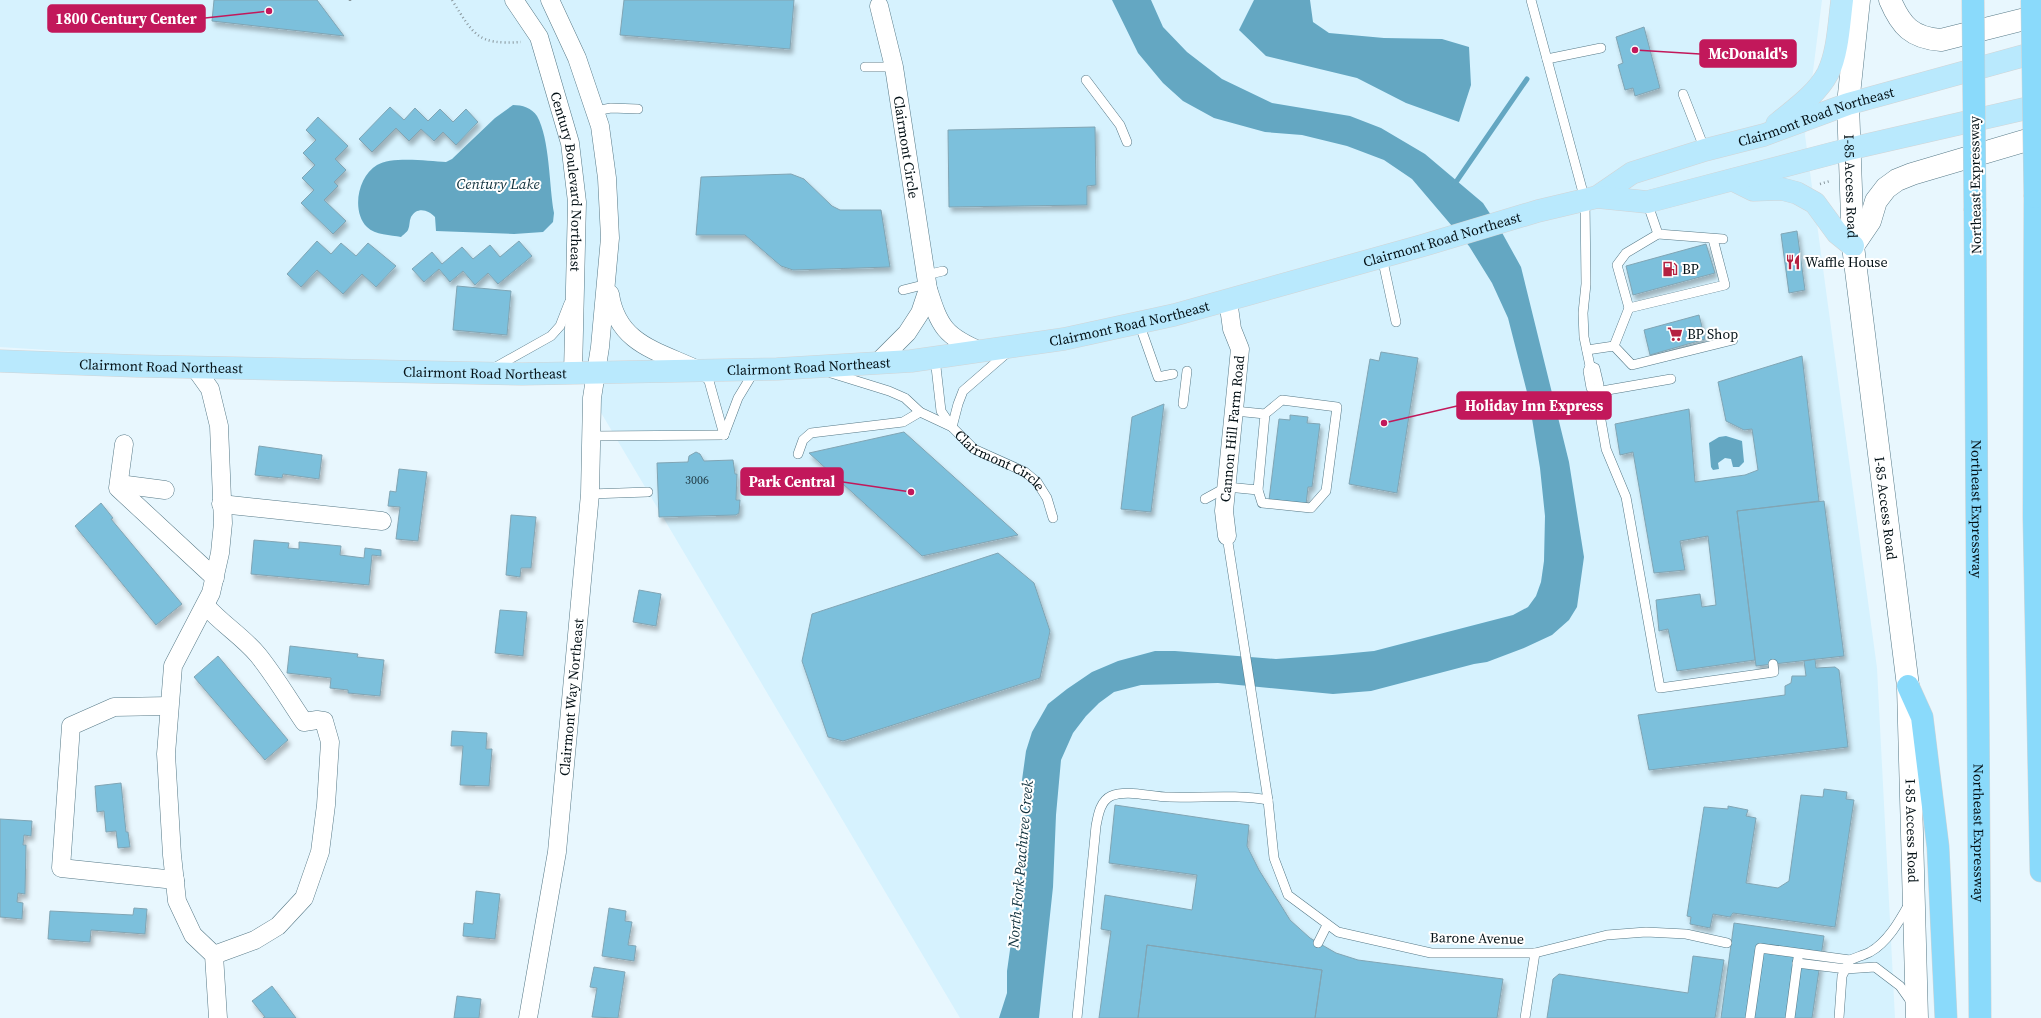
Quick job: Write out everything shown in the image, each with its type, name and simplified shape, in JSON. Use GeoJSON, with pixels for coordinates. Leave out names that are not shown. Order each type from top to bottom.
{"type":"FeatureCollection","features":[{"type":"Feature","properties":{"kind":"highway","name":"Northeast Expressway"},"geometry":{"type":"LineString","coordinates":[[1973,0],[1980,1018]]}},
{"type":"Feature","properties":{"kind":"highway"},"geometry":{"type":"LineString","coordinates":[[2032,0],[2035,198],[2034,517],[2041,871]]}},
{"type":"Feature","properties":{"kind":"highway"},"geometry":{"type":"LineString","coordinates":[[1908,686],[1922,716],[1938,847],[1946,1018]]}},
{"type":"Feature","properties":{"kind":"main road"},"geometry":{"type":"LineString","coordinates":[[1764,135],[1804,101],[1828,73],[1834,54],[1842,0]]}},
{"type":"Feature","properties":{"kind":"main road","name":"I-85 Access Road"},"geometry":{"type":"LineString","coordinates":[[1859,0],[1848,104],[1853,246],[1908,686],[1917,1014]]}},
{"type":"Feature","properties":{"kind":"main road"},"geometry":{"type":"LineString","coordinates":[[1890,0],[1902,24],[1913,33],[1926,39],[1941,40],[2041,15]]}},
{"type":"Feature","properties":{"kind":"main road","name":"Clairmont Road Northeast"},"geometry":{"type":"LineString","coordinates":[[0,361],[195,368],[484,374],[595,374],[755,370],[876,364],[983,352],[1064,339],[1174,315],[1421,246],[1538,211],[1591,198],[1632,173],[1705,150],[1764,135],[1848,104],[2041,51]]}},
{"type":"Feature","properties":{"kind":"main road","name":"Clairmont Road Northeast"},"geometry":{"type":"LineString","coordinates":[[1591,198],[1647,202],[1850,149],[2041,105]]}},
{"type":"Feature","properties":{"kind":"main road"},"geometry":{"type":"LineString","coordinates":[[1733,180],[1753,190],[1782,189],[1797,193],[1815,204],[1837,233],[1853,246],[1870,221],[1876,201],[1886,188],[1898,180],[1912,174],[2041,136]]}},
{"type":"Feature","properties":{"kind":"street","name":"Century Boulevard Northeast"},"geometry":{"type":"LineString","coordinates":[[514,0],[539,37],[570,143],[577,202],[573,374]]}},
{"type":"Feature","properties":{"kind":"street"},"geometry":{"type":"LineString","coordinates":[[550,0],[577,58],[603,139],[608,178],[610,219],[609,259],[612,304],[618,321],[622,327],[639,343],[701,371]]}},
{"type":"Feature","properties":{"kind":"street","name":"Clairmont Circle"},"geometry":{"type":"LineString","coordinates":[[879,6],[894,67],[927,283],[938,320],[943,328],[964,344],[983,352]]}},
{"type":"Feature","properties":{"kind":"street"},"geometry":{"type":"LineString","coordinates":[[595,374],[609,259]]}},
{"type":"Feature","properties":{"kind":"street","name":"Clairmont Circle"},"geometry":{"type":"LineString","coordinates":[[876,364],[907,333],[920,313],[927,283]]}},
{"type":"Feature","properties":{"kind":"street","name":"Cannon Hill Farm Road"},"geometry":{"type":"LineString","coordinates":[[1228,300],[1232,329],[1240,349],[1224,511],[1228,536]]}},
{"type":"Feature","properties":{"kind":"street"},"geometry":{"type":"LineString","coordinates":[[195,368],[210,389],[219,426],[221,504],[223,523],[220,553],[206,606],[173,666],[166,754],[174,880],[177,901],[193,935],[214,955],[218,1018]]}},
{"type":"Feature","properties":{"kind":"street","name":"Clairmont Way Northeast"},"geometry":{"type":"LineString","coordinates":[[528,1018],[557,852],[590,494],[592,398],[595,374]]}},
{"type":"Feature","properties":{"kind":"street"},"geometry":{"type":"LineString","coordinates":[[124,444],[118,488],[214,578]]}},
{"type":"Feature","properties":{"kind":"street"},"geometry":{"type":"LineString","coordinates":[[119,484],[165,490]]}},
{"type":"Feature","properties":{"kind":"street"},"geometry":{"type":"LineString","coordinates":[[221,504],[382,521]]}},
{"type":"Feature","properties":{"kind":"street"},"geometry":{"type":"LineString","coordinates":[[206,606],[219,621],[238,635],[258,655],[304,722],[316,720],[324,721],[330,742],[326,805],[320,852],[304,898],[278,926],[255,940],[214,955]]}},
{"type":"Feature","properties":{"kind":"street"},"geometry":{"type":"LineString","coordinates":[[169,706],[114,707],[71,726],[61,868],[174,880]]}},
{"type":"Feature","properties":{"kind":"lane"},"geometry":{"type":"LineString","coordinates":[[1531,0],[1547,59],[1591,198],[1583,312],[1590,366],[1588,370],[1591,388],[1596,392],[1606,449],[1626,497],[1660,688],[1774,672],[1773,664]]}},
{"type":"Feature","properties":{"kind":"lane"},"geometry":{"type":"LineString","coordinates":[[1547,59],[1601,48]]}},
{"type":"Feature","properties":{"kind":"lane"},"geometry":{"type":"LineString","coordinates":[[865,67],[894,67]]}},
{"type":"Feature","properties":{"kind":"lane"},"geometry":{"type":"LineString","coordinates":[[1086,80],[1120,125],[1127,142]]}},
{"type":"Feature","properties":{"kind":"lane"},"geometry":{"type":"LineString","coordinates":[[1683,94],[1705,150]]}},
{"type":"Feature","properties":{"kind":"lane"},"geometry":{"type":"LineString","coordinates":[[595,111],[611,108],[638,109]]}},
{"type":"Feature","properties":{"kind":"lane"},"geometry":{"type":"LineString","coordinates":[[1647,202],[1658,234]]}},
{"type":"Feature","properties":{"kind":"lane"},"geometry":{"type":"LineString","coordinates":[[1614,346],[1629,308],[1617,265],[1626,253],[1658,234],[1723,239]]}},
{"type":"Feature","properties":{"kind":"lane"},"geometry":{"type":"LineString","coordinates":[[1629,308],[1725,285],[1713,239]]}},
{"type":"Feature","properties":{"kind":"lane"},"geometry":{"type":"LineString","coordinates":[[1382,257],[1396,322]]}},
{"type":"Feature","properties":{"kind":"lane"},"geometry":{"type":"LineString","coordinates":[[903,290],[927,283],[943,271]]}},
{"type":"Feature","properties":{"kind":"lane"},"geometry":{"type":"LineString","coordinates":[[484,374],[551,336],[560,326],[568,309],[575,274]]}},
{"type":"Feature","properties":{"kind":"lane"},"geometry":{"type":"LineString","coordinates":[[1139,323],[1158,377],[1173,374]]}},
{"type":"Feature","properties":{"kind":"lane"},"geometry":{"type":"LineString","coordinates":[[1614,346],[1632,365],[1733,340]]}},
{"type":"Feature","properties":{"kind":"lane"},"geometry":{"type":"LineString","coordinates":[[1587,350],[1614,346]]}},
{"type":"Feature","properties":{"kind":"lane"},"geometry":{"type":"LineString","coordinates":[[812,367],[889,391],[905,398],[920,412],[952,427],[963,391],[1013,347]]}},
{"type":"Feature","properties":{"kind":"lane","name":"Clairmont Circle"},"geometry":{"type":"LineString","coordinates":[[935,358],[942,411],[952,427],[974,449],[1025,472],[1037,482],[1047,498],[1053,518]]}},
{"type":"Feature","properties":{"kind":"lane"},"geometry":{"type":"LineString","coordinates":[[724,435],[738,398],[755,370]]}},
{"type":"Feature","properties":{"kind":"lane"},"geometry":{"type":"LineString","coordinates":[[701,371],[709,381],[724,435]]}},
{"type":"Feature","properties":{"kind":"lane"},"geometry":{"type":"LineString","coordinates":[[1182,404],[1187,371]]}},
{"type":"Feature","properties":{"kind":"lane"},"geometry":{"type":"LineString","coordinates":[[1596,392],[1672,379]]}},
{"type":"Feature","properties":{"kind":"lane"},"geometry":{"type":"LineString","coordinates":[[1235,411],[1265,414],[1282,400],[1337,407],[1326,491],[1311,508],[1262,503],[1258,490],[1265,414]]}},
{"type":"Feature","properties":{"kind":"lane"},"geometry":{"type":"LineString","coordinates":[[798,454],[803,440],[811,434],[903,422],[920,412]]}},
{"type":"Feature","properties":{"kind":"lane"},"geometry":{"type":"LineString","coordinates":[[591,436],[724,435]]}},
{"type":"Feature","properties":{"kind":"lane"},"geometry":{"type":"LineString","coordinates":[[1205,499],[1226,487],[1258,490]]}},
{"type":"Feature","properties":{"kind":"lane"},"geometry":{"type":"LineString","coordinates":[[590,494],[648,492]]}},
{"type":"Feature","properties":{"kind":"lane","name":"Barone Avenue"},"geometry":{"type":"LineString","coordinates":[[1228,536],[1268,800],[1274,858],[1288,895],[1338,932],[1431,953],[1535,953],[1607,935],[1646,932],[1686,934],[1727,943]]}},
{"type":"Feature","properties":{"kind":"lane"},"geometry":{"type":"LineString","coordinates":[[1077,1018],[1096,826],[1101,806],[1109,797],[1122,794],[1168,797],[1246,797],[1268,800]]}},
{"type":"Feature","properties":{"kind":"lane"},"geometry":{"type":"LineString","coordinates":[[1750,1018],[1760,948],[1850,960],[1871,951],[1886,937],[1899,922],[1914,894]]}},
{"type":"Feature","properties":{"kind":"lane"},"geometry":{"type":"LineString","coordinates":[[1318,942],[1328,924]]}},
{"type":"Feature","properties":{"kind":"lane"},"geometry":{"type":"LineString","coordinates":[[1525,1018],[1535,953]]}},
{"type":"Feature","properties":{"kind":"lane"},"geometry":{"type":"LineString","coordinates":[[1790,1018],[1799,953]]}},
{"type":"Feature","properties":{"kind":"lane"},"geometry":{"type":"LineString","coordinates":[[1839,1018],[1842,976],[1850,960]]}},
{"type":"Feature","properties":{"kind":"lane"},"geometry":{"type":"LineString","coordinates":[[1797,963],[1846,969],[1875,967],[1900,986],[1917,1014]]}},
{"type":"Feature","properties":{"kind":"path"},"geometry":{"type":"LineString","coordinates":[[452,0],[469,29],[486,40],[502,43],[522,42]]}},
{"type":"Feature","properties":{"kind":"path"},"geometry":{"type":"LineString","coordinates":[[1819,180],[1820,184]]}},
{"type":"Feature","properties":{"kind":"shaded area"},"geometry":{"type":"Polygon","coordinates":[[[0,0],[1822,0],[1805,135],[1877,668],[1895,1018],[960,1018],[584,384],[0,347],[0,0]]]}},
{"type":"Feature","properties":{"kind":"water"},"geometry":{"type":"Polygon","coordinates":[[[1112,0],[1151,0],[1163,27],[1187,52],[1222,79],[1272,103],[1350,116],[1381,128],[1425,154],[1483,203],[1500,229],[1521,267],[1569,462],[1584,557],[1577,607],[1569,620],[1552,635],[1524,648],[1487,662],[1474,664],[1371,691],[1333,694],[1218,683],[1141,685],[1114,692],[1099,703],[1086,716],[1073,733],[1061,760],[1056,815],[1053,887],[1039,1018],[999,1018],[1007,993],[1007,971],[1022,865],[1021,839],[1025,791],[1022,780],[1026,751],[1032,732],[1048,704],[1092,672],[1118,661],[1155,651],[1175,651],[1276,659],[1374,651],[1513,615],[1528,607],[1536,596],[1541,582],[1544,561],[1545,516],[1540,468],[1529,400],[1508,318],[1492,283],[1469,246],[1412,179],[1384,160],[1347,146],[1302,135],[1265,132],[1214,118],[1183,101],[1163,83],[1138,53],[1112,0]]]}},
{"type":"Feature","properties":{"kind":"water"},"geometry":{"type":"Polygon","coordinates":[[[1254,0],[1310,0],[1313,22],[1329,33],[1384,38],[1442,39],[1469,47],[1471,85],[1459,122],[1406,103],[1357,78],[1266,56],[1239,30],[1254,0]]]}},
{"type":"Feature","properties":{"kind":"water","name":"Century Lake"},"geometry":{"type":"Polygon","coordinates":[[[513,105],[526,108],[535,113],[544,137],[547,150],[554,213],[553,222],[543,232],[514,234],[436,231],[435,217],[430,212],[423,210],[416,211],[410,219],[408,230],[401,237],[374,232],[367,227],[359,212],[358,203],[361,185],[370,170],[384,162],[401,160],[446,162],[452,159],[495,118],[513,105]]]}},
{"type":"Feature","properties":{"kind":"water"},"geometry":{"type":"Polygon","coordinates":[[[1726,436],[1742,441],[1744,462],[1739,467],[1733,467],[1731,459],[1725,458],[1718,463],[1719,469],[1713,470],[1711,467],[1709,443],[1719,437],[1726,436]]]}},
{"type":"Feature","properties":{"kind":"building"},"geometry":{"type":"Polygon","coordinates":[[[214,0],[317,0],[344,36],[212,21],[214,0]]]}},
{"type":"Feature","properties":{"kind":"building"},"geometry":{"type":"Polygon","coordinates":[[[624,0],[794,0],[790,49],[620,35],[624,0]]]}},
{"type":"Feature","properties":{"kind":"building"},"geometry":{"type":"Polygon","coordinates":[[[1644,27],[1660,88],[1635,96],[1633,88],[1625,90],[1618,65],[1623,63],[1616,37],[1644,27]]]}},
{"type":"Feature","properties":{"kind":"building"},"geometry":{"type":"Polygon","coordinates":[[[390,107],[404,120],[415,108],[428,121],[440,109],[453,122],[466,109],[478,122],[456,145],[443,132],[434,141],[421,129],[409,141],[396,128],[372,152],[359,139],[390,107]]]}},
{"type":"Feature","properties":{"kind":"building"},"geometry":{"type":"Polygon","coordinates":[[[318,117],[348,146],[335,159],[346,170],[334,182],[338,186],[324,200],[346,221],[333,234],[301,203],[314,190],[302,178],[315,165],[303,153],[316,140],[306,130],[318,117]]]}},
{"type":"Feature","properties":{"kind":"building"},"geometry":{"type":"Polygon","coordinates":[[[1095,127],[1096,185],[1087,186],[1087,205],[949,207],[948,130],[1095,127]]]}},
{"type":"Feature","properties":{"kind":"building"},"geometry":{"type":"Polygon","coordinates":[[[791,174],[804,179],[832,206],[840,210],[881,210],[890,267],[793,270],[781,266],[745,235],[696,235],[701,177],[791,174]]]}},
{"type":"Feature","properties":{"kind":"building","name":"Waffle House"},"geometry":{"type":"Polygon","coordinates":[[[1797,231],[1805,290],[1789,293],[1781,234],[1797,231]]]}},
{"type":"Feature","properties":{"kind":"building"},"geometry":{"type":"Polygon","coordinates":[[[317,241],[331,254],[341,243],[356,256],[368,243],[396,266],[376,287],[362,274],[343,294],[317,270],[301,287],[287,274],[317,241]]]}},
{"type":"Feature","properties":{"kind":"building"},"geometry":{"type":"Polygon","coordinates":[[[519,241],[532,256],[498,284],[488,273],[475,285],[463,271],[450,282],[439,269],[424,282],[412,269],[432,252],[442,264],[462,247],[473,259],[490,245],[500,257],[519,241]]]}},
{"type":"Feature","properties":{"kind":"building","name":"BP"},"geometry":{"type":"Polygon","coordinates":[[[1706,244],[1715,273],[1633,295],[1626,266],[1706,244]]]}},
{"type":"Feature","properties":{"kind":"building"},"geometry":{"type":"Polygon","coordinates":[[[457,286],[511,291],[507,335],[453,330],[457,286]]]}},
{"type":"Feature","properties":{"kind":"building","name":"BP Shop"},"geometry":{"type":"Polygon","coordinates":[[[1699,315],[1705,339],[1650,355],[1644,330],[1699,315]]]}},
{"type":"Feature","properties":{"kind":"building"},"geometry":{"type":"Polygon","coordinates":[[[1381,352],[1418,358],[1397,493],[1349,484],[1370,359],[1379,361],[1381,352]]]}},
{"type":"Feature","properties":{"kind":"building"},"geometry":{"type":"Polygon","coordinates":[[[1802,356],[1819,501],[1737,511],[1755,660],[1677,671],[1668,629],[1659,631],[1656,600],[1700,594],[1702,607],[1716,605],[1708,536],[1680,541],[1685,570],[1654,573],[1633,452],[1620,455],[1615,424],[1689,409],[1695,482],[1745,475],[1758,470],[1752,429],[1744,430],[1726,421],[1718,382],[1802,356]]]}},
{"type":"Feature","properties":{"kind":"building"},"geometry":{"type":"Polygon","coordinates":[[[1164,404],[1151,512],[1121,509],[1132,417],[1164,404]]]}},
{"type":"Feature","properties":{"kind":"building"},"geometry":{"type":"Polygon","coordinates":[[[1290,415],[1308,417],[1307,423],[1320,424],[1312,487],[1308,487],[1306,505],[1269,500],[1279,419],[1290,420],[1290,415]]]}},
{"type":"Feature","properties":{"kind":"building"},"geometry":{"type":"Polygon","coordinates":[[[904,432],[1018,535],[922,556],[809,453],[904,432]]]}},
{"type":"Feature","properties":{"kind":"building"},"geometry":{"type":"Polygon","coordinates":[[[259,446],[322,455],[319,479],[283,474],[282,478],[255,475],[259,446]]]}},
{"type":"Feature","properties":{"kind":"building"},"geometry":{"type":"Polygon","coordinates":[[[696,452],[700,454],[704,461],[733,460],[735,474],[737,474],[736,500],[740,500],[739,513],[736,515],[659,517],[657,463],[688,462],[689,456],[696,452]]]}},
{"type":"Feature","properties":{"kind":"building"},"geometry":{"type":"Polygon","coordinates":[[[399,469],[427,472],[418,541],[396,539],[400,507],[388,506],[390,491],[396,492],[399,469]]]}},
{"type":"Feature","properties":{"kind":"building"},"geometry":{"type":"Polygon","coordinates":[[[1824,501],[1844,656],[1756,666],[1737,511],[1824,501]]]}},
{"type":"Feature","properties":{"kind":"building"},"geometry":{"type":"Polygon","coordinates":[[[101,503],[113,518],[111,519],[182,604],[156,625],[75,526],[101,503]]]}},
{"type":"Feature","properties":{"kind":"building"},"geometry":{"type":"Polygon","coordinates":[[[511,515],[536,517],[531,568],[521,568],[520,577],[506,575],[511,515]]]}},
{"type":"Feature","properties":{"kind":"building"},"geometry":{"type":"Polygon","coordinates":[[[254,540],[289,543],[288,548],[299,549],[299,542],[341,546],[340,555],[364,558],[365,548],[381,550],[381,556],[372,555],[369,585],[251,574],[254,540]]]}},
{"type":"Feature","properties":{"kind":"building"},"geometry":{"type":"Polygon","coordinates":[[[998,553],[1034,583],[1050,631],[1040,678],[843,741],[828,737],[802,661],[812,614],[998,553]]]}},
{"type":"Feature","properties":{"kind":"building"},"geometry":{"type":"Polygon","coordinates":[[[639,590],[661,594],[656,626],[633,622],[639,590]]]}},
{"type":"Feature","properties":{"kind":"building"},"geometry":{"type":"Polygon","coordinates":[[[500,610],[527,612],[523,656],[495,653],[500,610]]]}},
{"type":"Feature","properties":{"kind":"building"},"geometry":{"type":"Polygon","coordinates":[[[290,646],[358,654],[357,657],[384,660],[380,696],[348,693],[348,690],[330,688],[331,678],[287,673],[290,646]]]}},
{"type":"Feature","properties":{"kind":"building"},"geometry":{"type":"Polygon","coordinates":[[[218,656],[288,740],[265,760],[194,677],[218,656]]]}},
{"type":"Feature","properties":{"kind":"building"},"geometry":{"type":"Polygon","coordinates":[[[1815,659],[1816,668],[1835,667],[1839,670],[1848,747],[1649,770],[1638,715],[1785,695],[1785,686],[1791,683],[1792,676],[1806,676],[1804,661],[1815,659]]]}},
{"type":"Feature","properties":{"kind":"building"},"geometry":{"type":"Polygon","coordinates":[[[452,731],[487,733],[486,749],[492,749],[489,786],[460,785],[463,746],[451,746],[452,731]]]}},
{"type":"Feature","properties":{"kind":"building"},"geometry":{"type":"Polygon","coordinates":[[[121,783],[126,832],[128,832],[130,847],[118,848],[116,831],[106,832],[104,811],[97,812],[95,786],[121,783]]]}},
{"type":"Feature","properties":{"kind":"building"},"geometry":{"type":"Polygon","coordinates":[[[1824,789],[1847,792],[1846,799],[1854,800],[1835,927],[1733,913],[1730,917],[1713,914],[1710,928],[1690,924],[1691,917],[1687,916],[1704,807],[1728,809],[1728,806],[1748,810],[1746,816],[1756,818],[1746,883],[1778,888],[1789,881],[1801,795],[1823,797],[1824,789]]]}},
{"type":"Feature","properties":{"kind":"building"},"geometry":{"type":"Polygon","coordinates":[[[1115,805],[1249,825],[1247,846],[1259,870],[1290,920],[1310,938],[1336,953],[1358,960],[1503,979],[1497,1018],[1315,1018],[1322,970],[1147,945],[1138,1018],[1099,1018],[1111,931],[1101,929],[1105,895],[1192,910],[1197,875],[1109,863],[1115,805]]]}},
{"type":"Feature","properties":{"kind":"building"},"geometry":{"type":"Polygon","coordinates":[[[0,819],[32,821],[31,836],[24,835],[23,845],[26,845],[25,894],[18,893],[17,902],[23,903],[22,919],[0,917],[0,819]]]}},
{"type":"Feature","properties":{"kind":"building"},"geometry":{"type":"Polygon","coordinates":[[[476,891],[500,894],[495,939],[463,936],[464,923],[473,924],[476,891]]]}},
{"type":"Feature","properties":{"kind":"building"},"geometry":{"type":"Polygon","coordinates":[[[134,908],[147,909],[145,934],[91,930],[90,942],[48,939],[50,911],[133,915],[134,908]]]}},
{"type":"Feature","properties":{"kind":"building"},"geometry":{"type":"Polygon","coordinates":[[[609,908],[626,911],[625,921],[632,922],[628,945],[636,946],[634,961],[602,956],[609,908]]]}},
{"type":"Feature","properties":{"kind":"building"},"geometry":{"type":"Polygon","coordinates":[[[1734,923],[1824,936],[1812,1018],[1721,1018],[1734,923]]]}},
{"type":"Feature","properties":{"kind":"building"},"geometry":{"type":"Polygon","coordinates":[[[1147,945],[1322,970],[1315,1018],[1138,1018],[1147,945]]]}},
{"type":"Feature","properties":{"kind":"building"},"geometry":{"type":"Polygon","coordinates":[[[1693,956],[1724,960],[1715,1018],[1547,1018],[1553,979],[1559,974],[1688,993],[1693,956]]]}},
{"type":"Feature","properties":{"kind":"building"},"geometry":{"type":"Polygon","coordinates":[[[594,967],[625,972],[618,1018],[592,1017],[597,988],[590,987],[594,967]]]}},
{"type":"Feature","properties":{"kind":"building"},"geometry":{"type":"Polygon","coordinates":[[[272,986],[296,1018],[263,1018],[265,1017],[252,1001],[272,986]]]}},
{"type":"Feature","properties":{"kind":"building"},"geometry":{"type":"Polygon","coordinates":[[[457,996],[481,999],[479,1018],[454,1018],[457,996]]]}},
{"type":"Feature","properties":{"kind":"waterway"},"geometry":{"type":"LineString","coordinates":[[1454,185],[1527,79]]}},
{"type":"Feature","properties":{"kind":"place","name":"1800 Century Center"},"geometry":{"type":"Point","coordinates":[269,11]}},
{"type":"Feature","properties":{"kind":"place","name":"McDonald's"},"geometry":{"type":"Point","coordinates":[1635,50]}},
{"type":"Feature","properties":{"kind":"place","name":"Waffle House"},"geometry":{"type":"Point","coordinates":[1793,262]}},
{"type":"Feature","properties":{"kind":"place","name":"BP"},"geometry":{"type":"Point","coordinates":[1670,269]}},
{"type":"Feature","properties":{"kind":"place","name":"BP Shop"},"geometry":{"type":"Point","coordinates":[1675,334]}},
{"type":"Feature","properties":{"kind":"place","name":"Holiday Inn Express"},"geometry":{"type":"Point","coordinates":[1384,423]}},
{"type":"Feature","properties":{"kind":"place","name":"Park Central"},"geometry":{"type":"Point","coordinates":[911,492]}},
{"type":"Feature","properties":{"kind":"water label","name":"North Fork Peachtree Creek"},"geometry":{"type":"Point","coordinates":[1020,864]}}]}
